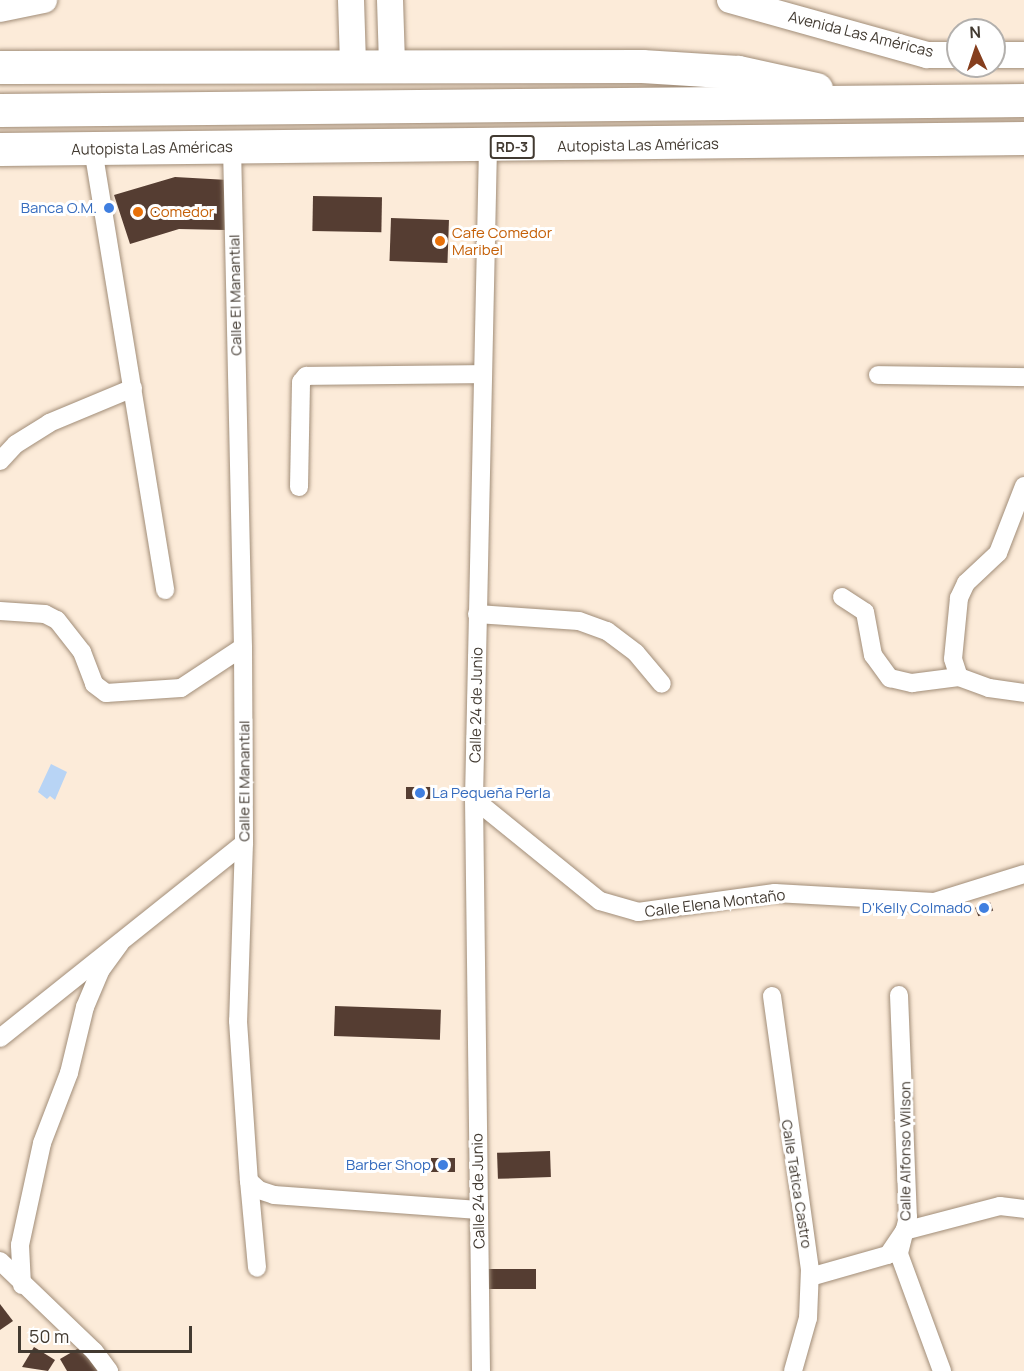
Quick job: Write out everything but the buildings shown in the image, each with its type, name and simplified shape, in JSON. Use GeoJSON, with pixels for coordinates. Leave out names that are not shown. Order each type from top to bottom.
{"type":"FeatureCollection","features":[{"type":"Feature","properties":{"kind":"highway"},"geometry":{"type":"LineString","coordinates":[[0,67],[353,64],[642,66],[738,72],[877,101]]}},
{"type":"Feature","properties":{"kind":"highway"},"geometry":{"type":"LineString","coordinates":[[0,110],[1024,100]]}},
{"type":"Feature","properties":{"kind":"highway","name":"Autopista Las Américas"},"geometry":{"type":"LineString","coordinates":[[0,149],[488,147],[1024,138]]}},
{"type":"Feature","properties":{"kind":"street"},"geometry":{"type":"LineString","coordinates":[[0,9],[44,0]]}},
{"type":"Feature","properties":{"kind":"street"},"geometry":{"type":"LineString","coordinates":[[351,0],[353,64]]}},
{"type":"Feature","properties":{"kind":"street"},"geometry":{"type":"LineString","coordinates":[[390,0],[392,64]]}},
{"type":"Feature","properties":{"kind":"street","name":"Avenida Las Américas"},"geometry":{"type":"LineString","coordinates":[[730,0],[927,55],[946,55]]}},
{"type":"Feature","properties":{"kind":"street"},"geometry":{"type":"LineString","coordinates":[[1006,55],[1024,55]]}},
{"type":"Feature","properties":{"kind":"street","name":"Calle El Manantial"},"geometry":{"type":"LineString","coordinates":[[232,147],[243,647],[244,843],[238,1021],[256,1268]]}},
{"type":"Feature","properties":{"kind":"street","name":"Calle 24 de Junio"},"geometry":{"type":"LineString","coordinates":[[481,1371],[474,799],[488,147]]}},
{"type":"Feature","properties":{"kind":"street"},"geometry":{"type":"LineString","coordinates":[[93,149],[165,590]]}},
{"type":"Feature","properties":{"kind":"street"},"geometry":{"type":"LineString","coordinates":[[299,487],[301,382],[306,376],[483,374]]}},
{"type":"Feature","properties":{"kind":"street"},"geometry":{"type":"LineString","coordinates":[[878,375],[1024,377]]}},
{"type":"Feature","properties":{"kind":"street"},"geometry":{"type":"LineString","coordinates":[[0,461],[16,444],[49,423],[133,388]]}},
{"type":"Feature","properties":{"kind":"street"},"geometry":{"type":"LineString","coordinates":[[959,677],[953,659],[959,598],[966,583],[998,553],[1024,486]]}},
{"type":"Feature","properties":{"kind":"street"},"geometry":{"type":"LineString","coordinates":[[842,597],[865,612],[873,655],[890,678],[912,683],[959,677],[989,688],[1024,693]]}},
{"type":"Feature","properties":{"kind":"street"},"geometry":{"type":"LineString","coordinates":[[0,610],[45,615],[57,620],[82,652],[94,684],[106,693],[181,688],[243,647]]}},
{"type":"Feature","properties":{"kind":"street"},"geometry":{"type":"LineString","coordinates":[[477,614],[579,621],[607,631],[636,653],[662,684]]}},
{"type":"Feature","properties":{"kind":"street","name":"Calle Elena Montaño"},"geometry":{"type":"LineString","coordinates":[[474,799],[600,901],[638,912],[775,893],[934,902],[1024,874]]}},
{"type":"Feature","properties":{"kind":"street"},"geometry":{"type":"LineString","coordinates":[[0,1038],[244,843]]}},
{"type":"Feature","properties":{"kind":"street"},"geometry":{"type":"LineString","coordinates":[[22,1285],[20,1245],[42,1143],[69,1073],[86,1007],[100,971],[120,943]]}},
{"type":"Feature","properties":{"kind":"street","name":"Calle Alfonso Wilson"},"geometry":{"type":"LineString","coordinates":[[899,995],[907,1127],[908,1217],[898,1254],[942,1371]]}},
{"type":"Feature","properties":{"kind":"street","name":"Calle Tatica Castro"},"geometry":{"type":"LineString","coordinates":[[772,996],[810,1277],[808,1318],[794,1371]]}},
{"type":"Feature","properties":{"kind":"street"},"geometry":{"type":"LineString","coordinates":[[249,1181],[260,1190],[284,1196],[478,1210]]}},
{"type":"Feature","properties":{"kind":"street"},"geometry":{"type":"LineString","coordinates":[[810,1277],[888,1255],[904,1231],[1000,1206],[1024,1209]]}},
{"type":"Feature","properties":{"kind":"street"},"geometry":{"type":"LineString","coordinates":[[0,1261],[22,1285],[94,1351],[109,1371]]}},
{"type":"Feature","properties":{"kind":"water"},"geometry":{"type":"Polygon","coordinates":[[[51,764],[67,772],[55,800],[50,796],[47,799],[38,792],[51,764]]]}},
{"type":"Feature","properties":{"kind":"place","name":"Banca O.M."},"geometry":{"type":"Point","coordinates":[109,208]}},
{"type":"Feature","properties":{"kind":"place","name":"Comedor"},"geometry":{"type":"Point","coordinates":[138,212]}},
{"type":"Feature","properties":{"kind":"place","name":"Cafe Comedor Maribel"},"geometry":{"type":"Point","coordinates":[440,241]}},
{"type":"Feature","properties":{"kind":"place","name":"La Pequeña Perla"},"geometry":{"type":"Point","coordinates":[420,793]}},
{"type":"Feature","properties":{"kind":"place","name":"D'Kelly Colmado"},"geometry":{"type":"Point","coordinates":[984,908]}},
{"type":"Feature","properties":{"kind":"place","name":"Barber Shop"},"geometry":{"type":"Point","coordinates":[443,1165]}}]}
